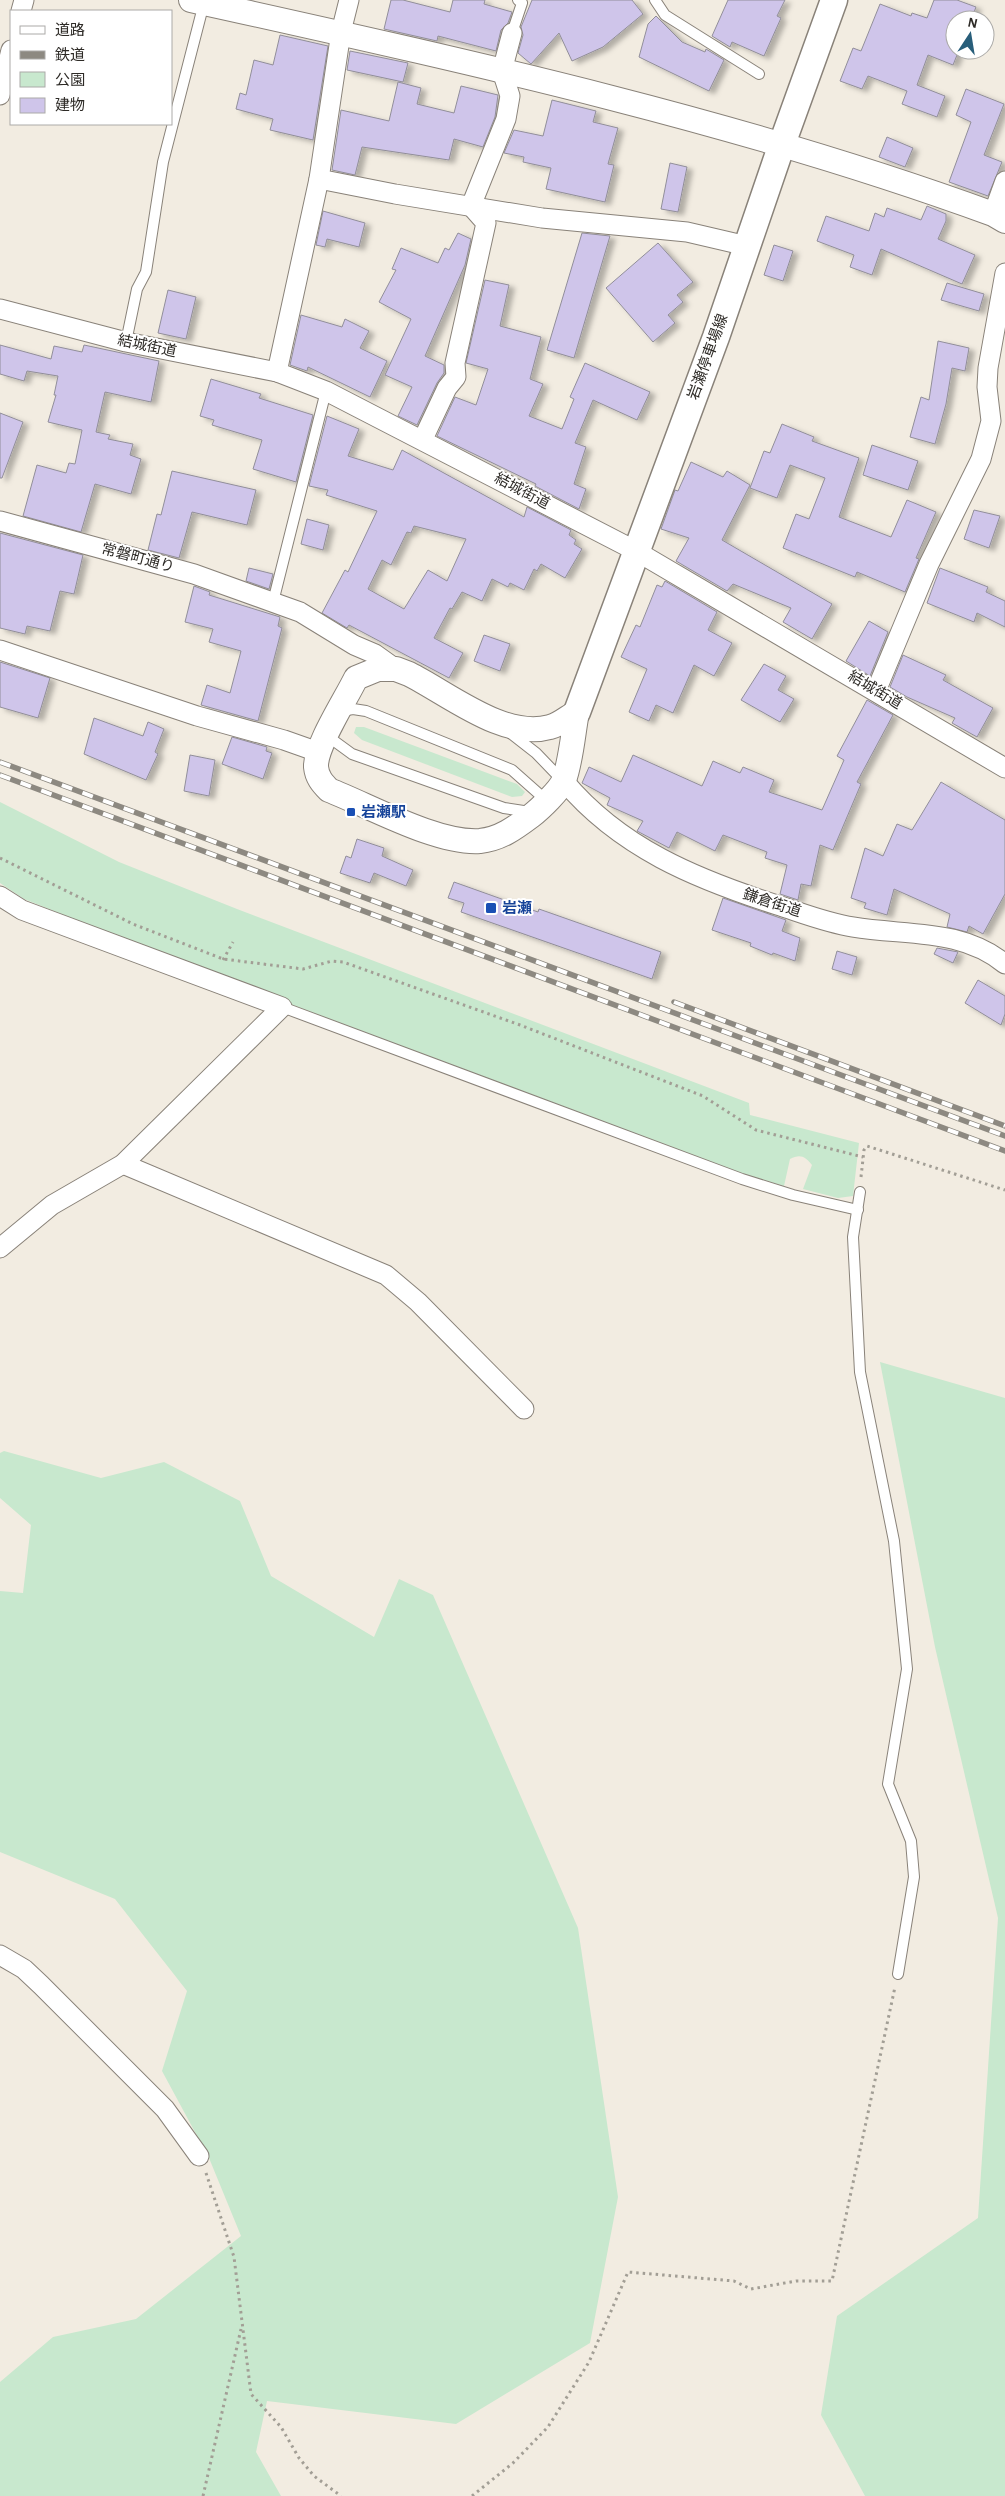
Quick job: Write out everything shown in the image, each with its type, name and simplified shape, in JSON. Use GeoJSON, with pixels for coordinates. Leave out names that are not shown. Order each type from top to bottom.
{"type":"FeatureCollection","features":[{"type":"Feature","properties":{"kind":"main road","name":"岩瀬停車場線"},"geometry":{"type":"LineString","coordinates":[[577,712],[716,337],[834,0]]}},
{"type":"Feature","properties":{"kind":"street"},"geometry":{"type":"LineString","coordinates":[[277,372],[319,179],[341,32],[349,0]]}},
{"type":"Feature","properties":{"kind":"street"},"geometry":{"type":"LineString","coordinates":[[198,1],[341,32],[502,71],[782,144],[900,180],[999,217],[1005,181]]}},
{"type":"Feature","properties":{"kind":"street"},"geometry":{"type":"LineString","coordinates":[[471,206],[506,119],[510,96],[502,71],[512,33]]}},
{"type":"Feature","properties":{"kind":"street"},"geometry":{"type":"LineString","coordinates":[[0,95],[10,54]]}},
{"type":"Feature","properties":{"kind":"street"},"geometry":{"type":"LineString","coordinates":[[319,179],[542,218],[687,232],[747,246]]}},
{"type":"Feature","properties":{"kind":"street"},"geometry":{"type":"LineString","coordinates":[[423,439],[447,388],[456,377],[455,363],[486,223],[471,206]]}},
{"type":"Feature","properties":{"kind":"street"},"geometry":{"type":"LineString","coordinates":[[876,691],[929,564],[981,459],[991,420],[987,386],[988,368],[1005,273]]}},
{"type":"Feature","properties":{"kind":"street","name":"結城街道"},"geometry":{"type":"LineString","coordinates":[[0,309],[126,342],[277,372],[326,391],[423,439],[636,551],[1005,768]]}},
{"type":"Feature","properties":{"kind":"street","name":"常磐町通り"},"geometry":{"type":"LineString","coordinates":[[0,521],[194,574],[274,602],[300,612],[354,645],[375,654],[396,669]]}},
{"type":"Feature","properties":{"kind":"street"},"geometry":{"type":"LineString","coordinates":[[354,645],[357,667],[356,678],[322,744],[316,767],[320,780],[329,790],[414,826],[450,838],[481,840],[501,836],[514,830],[542,807],[564,781],[577,712]]}},
{"type":"Feature","properties":{"kind":"street"},"geometry":{"type":"LineString","coordinates":[[0,650],[197,716],[284,740],[322,744]]}},
{"type":"Feature","properties":{"kind":"street"},"geometry":{"type":"LineString","coordinates":[[356,678],[378,670],[396,669],[434,686],[496,722],[534,730],[552,727],[577,712]]}},
{"type":"Feature","properties":{"kind":"street","name":"鎌倉街道"},"geometry":{"type":"LineString","coordinates":[[564,781],[578,798],[640,847],[674,866],[716,885],[851,927],[958,940],[984,949],[1005,964]]}},
{"type":"Feature","properties":{"kind":"street"},"geometry":{"type":"LineString","coordinates":[[0,896],[22,910],[282,1007],[123,1164],[52,1205],[0,1248]]}},
{"type":"Feature","properties":{"kind":"street"},"geometry":{"type":"LineString","coordinates":[[123,1164],[386,1275],[418,1302],[524,1409]]}},
{"type":"Feature","properties":{"kind":"street"},"geometry":{"type":"LineString","coordinates":[[0,1956],[24,1969],[165,2109],[199,2156]]}},
{"type":"Feature","properties":{"kind":"lane"},"geometry":{"type":"LineString","coordinates":[[512,33],[522,3],[518,0]]}},
{"type":"Feature","properties":{"kind":"lane"},"geometry":{"type":"LineString","coordinates":[[655,0],[664,15],[759,74]]}},
{"type":"Feature","properties":{"kind":"lane"},"geometry":{"type":"LineString","coordinates":[[172,121],[198,1]]}},
{"type":"Feature","properties":{"kind":"lane"},"geometry":{"type":"LineString","coordinates":[[126,342],[138,289],[146,272],[163,162],[171,125]]}},
{"type":"Feature","properties":{"kind":"lane"},"geometry":{"type":"LineString","coordinates":[[274,602],[326,391]]}},
{"type":"Feature","properties":{"kind":"lane"},"geometry":{"type":"LineString","coordinates":[[340,711],[353,709],[366,711],[512,770],[542,807]]}},
{"type":"Feature","properties":{"kind":"lane"},"geometry":{"type":"LineString","coordinates":[[496,722],[536,753],[564,781]]}},
{"type":"Feature","properties":{"kind":"lane"},"geometry":{"type":"LineString","coordinates":[[322,744],[504,808],[542,807]]}},
{"type":"Feature","properties":{"kind":"lane"},"geometry":{"type":"LineString","coordinates":[[282,1007],[742,1179],[793,1195],[858,1210]]}},
{"type":"Feature","properties":{"kind":"lane"},"geometry":{"type":"LineString","coordinates":[[860,1192],[854,1237],[860,1372],[894,1541],[907,1669],[888,1784],[911,1841],[914,1877],[898,1974]]}},
{"type":"Feature","properties":{"kind":"path"},"geometry":{"type":"LineString","coordinates":[[0,858],[133,924],[223,959],[303,969],[332,961],[343,962],[520,1025],[703,1096],[756,1130],[863,1157]]}},
{"type":"Feature","properties":{"kind":"path"},"geometry":{"type":"LineString","coordinates":[[860,1192],[864,1150],[867,1146],[1005,1190]]}},
{"type":"Feature","properties":{"kind":"path"},"geometry":{"type":"LineString","coordinates":[[472,2496],[513,2463],[548,2427],[589,2362],[628,2272],[734,2281],[751,2289],[796,2281],[832,2281],[898,1974]]}},
{"type":"Feature","properties":{"kind":"path"},"geometry":{"type":"LineString","coordinates":[[199,2156],[217,2201],[234,2256],[251,2394],[281,2427],[299,2458],[314,2476],[342,2496]]}},
{"type":"Feature","properties":{"kind":"path"},"geometry":{"type":"LineString","coordinates":[[202,2496],[242,2325]]}},
{"type":"Feature","properties":{"kind":"green space"},"geometry":{"type":"Polygon","coordinates":[[[356,727],[364,727],[517,784],[525,792],[522,796],[512,797],[362,740],[354,733],[356,727]]]}},
{"type":"Feature","properties":{"kind":"green space"},"geometry":{"type":"Polygon","coordinates":[[[0,802],[119,862],[237,909],[749,1103],[750,1115],[859,1143],[853,1196],[838,1198],[803,1189],[812,1165],[802,1157],[790,1159],[784,1186],[744,1174],[223,979],[24,899],[0,883],[0,802]]]}},
{"type":"Feature","properties":{"kind":"green space"},"geometry":{"type":"Polygon","coordinates":[[[880,1362],[1005,1398],[1005,2496],[865,2496],[821,2415],[837,2316],[978,2218],[998,1918],[935,1647],[880,1362]]]}},
{"type":"Feature","properties":{"kind":"green space"},"geometry":{"type":"Polygon","coordinates":[[[4,1451],[101,1478],[164,1462],[240,1501],[271,1576],[374,1637],[399,1579],[433,1595],[578,1928],[618,2197],[590,2343],[456,2424],[267,2401],[256,2452],[281,2496],[0,2496],[0,2382],[53,2337],[136,2319],[241,2236],[209,2158],[162,2071],[187,1991],[115,1899],[0,1852],[0,1591],[23,1593],[31,1525],[0,1498],[0,1453],[4,1451]]]}},
{"type":"Feature","properties":{"kind":"building"},"geometry":{"type":"Polygon","coordinates":[[[391,0],[403,0],[450,12],[453,0],[485,0],[484,4],[512,12],[508,23],[501,30],[496,51],[438,36],[437,41],[384,29],[391,0]]]}},
{"type":"Feature","properties":{"kind":"building"},"geometry":{"type":"Polygon","coordinates":[[[532,0],[632,0],[643,14],[603,47],[572,61],[559,33],[531,64],[518,53],[523,35],[521,27],[532,0]]]}},
{"type":"Feature","properties":{"kind":"building"},"geometry":{"type":"Polygon","coordinates":[[[728,0],[785,0],[777,16],[781,18],[764,56],[732,42],[730,47],[712,36],[728,0]]]}},
{"type":"Feature","properties":{"kind":"building"},"geometry":{"type":"Polygon","coordinates":[[[934,0],[957,0],[976,7],[975,10],[945,10],[945,60],[955,60],[953,65],[928,55],[917,85],[945,96],[937,117],[902,104],[907,91],[868,76],[862,89],[840,81],[853,48],[861,51],[880,4],[911,16],[912,13],[927,18],[934,0]]]}},
{"type":"Feature","properties":{"kind":"building"},"geometry":{"type":"Polygon","coordinates":[[[656,16],[682,42],[705,52],[706,49],[724,60],[709,91],[639,57],[648,24],[656,16]]]}},
{"type":"Feature","properties":{"kind":"building"},"geometry":{"type":"Polygon","coordinates":[[[280,35],[328,46],[313,140],[270,130],[273,119],[236,109],[240,93],[246,95],[254,60],[273,65],[280,35]]]}},
{"type":"Feature","properties":{"kind":"building"},"geometry":{"type":"Polygon","coordinates":[[[350,51],[408,63],[403,82],[347,70],[350,51]]]}},
{"type":"Feature","properties":{"kind":"building"},"geometry":{"type":"Polygon","coordinates":[[[398,82],[421,88],[417,104],[454,113],[461,86],[498,95],[495,117],[483,147],[454,139],[449,160],[362,147],[355,175],[332,170],[341,110],[389,121],[398,82]]]}},
{"type":"Feature","properties":{"kind":"building"},"geometry":{"type":"Polygon","coordinates":[[[966,89],[1004,104],[984,155],[1002,162],[988,196],[949,182],[971,122],[956,115],[966,89]]]}},
{"type":"Feature","properties":{"kind":"building"},"geometry":{"type":"Polygon","coordinates":[[[552,100],[596,111],[593,122],[618,128],[608,164],[614,165],[605,202],[546,189],[551,168],[523,162],[524,157],[504,153],[514,130],[543,136],[552,100]]]}},
{"type":"Feature","properties":{"kind":"building"},"geometry":{"type":"Polygon","coordinates":[[[887,137],[913,148],[905,167],[879,157],[887,137]]]}},
{"type":"Feature","properties":{"kind":"building"},"geometry":{"type":"Polygon","coordinates":[[[670,163],[687,167],[678,212],[661,209],[670,163]]]}},
{"type":"Feature","properties":{"kind":"building"},"geometry":{"type":"Polygon","coordinates":[[[927,206],[946,214],[946,221],[938,239],[975,255],[962,284],[881,249],[872,275],[850,267],[854,255],[817,241],[826,216],[869,231],[875,213],[884,217],[887,208],[921,220],[927,206]]]}},
{"type":"Feature","properties":{"kind":"building"},"geometry":{"type":"Polygon","coordinates":[[[323,211],[365,223],[359,247],[327,239],[325,247],[316,245],[323,211]]]}},
{"type":"Feature","properties":{"kind":"building"},"geometry":{"type":"Polygon","coordinates":[[[458,233],[471,239],[465,265],[425,356],[444,365],[444,373],[437,383],[417,425],[398,416],[412,387],[385,375],[411,319],[379,302],[396,270],[392,269],[401,248],[438,263],[445,248],[449,250],[458,233]]]}},
{"type":"Feature","properties":{"kind":"building"},"geometry":{"type":"Polygon","coordinates":[[[582,233],[610,236],[574,358],[547,350],[582,233]]]}},
{"type":"Feature","properties":{"kind":"building"},"geometry":{"type":"Polygon","coordinates":[[[658,243],[693,282],[677,295],[683,302],[668,315],[675,323],[653,342],[606,288],[658,243]]]}},
{"type":"Feature","properties":{"kind":"building"},"geometry":{"type":"Polygon","coordinates":[[[774,245],[793,251],[783,281],[764,275],[774,245]]]}},
{"type":"Feature","properties":{"kind":"building"},"geometry":{"type":"Polygon","coordinates":[[[485,280],[509,285],[500,326],[541,337],[530,379],[543,384],[529,416],[562,429],[574,399],[570,397],[585,363],[650,392],[637,420],[593,400],[575,443],[586,447],[574,484],[586,489],[579,509],[535,486],[536,484],[437,436],[455,397],[476,405],[488,369],[466,363],[485,280]]]}},
{"type":"Feature","properties":{"kind":"building"},"geometry":{"type":"Polygon","coordinates":[[[947,283],[984,294],[979,311],[941,300],[947,283]]]}},
{"type":"Feature","properties":{"kind":"building"},"geometry":{"type":"Polygon","coordinates":[[[168,290],[196,297],[186,339],[158,333],[168,290]]]}},
{"type":"Feature","properties":{"kind":"building"},"geometry":{"type":"Polygon","coordinates":[[[301,315],[342,327],[345,319],[369,331],[360,348],[387,361],[370,397],[308,367],[307,371],[290,365],[301,315]]]}},
{"type":"Feature","properties":{"kind":"building"},"geometry":{"type":"Polygon","coordinates":[[[938,341],[969,348],[965,371],[952,368],[946,404],[935,444],[910,437],[921,397],[929,400],[938,341]]]}},
{"type":"Feature","properties":{"kind":"building"},"geometry":{"type":"Polygon","coordinates":[[[0,345],[51,359],[54,346],[82,352],[84,345],[159,361],[151,402],[105,392],[96,432],[110,435],[108,439],[133,444],[130,455],[141,459],[131,494],[95,484],[81,532],[23,516],[37,465],[66,473],[69,463],[75,464],[82,430],[48,422],[56,395],[54,395],[58,376],[27,371],[24,381],[0,374],[0,345]]]}},
{"type":"Feature","properties":{"kind":"building"},"geometry":{"type":"Polygon","coordinates":[[[211,379],[261,394],[259,398],[313,415],[296,482],[253,469],[262,440],[212,425],[214,420],[200,416],[211,379]]]}},
{"type":"Feature","properties":{"kind":"building"},"geometry":{"type":"Polygon","coordinates":[[[0,413],[23,422],[2,478],[0,478],[0,413]]]}},
{"type":"Feature","properties":{"kind":"building"},"geometry":{"type":"Polygon","coordinates":[[[327,416],[359,429],[348,456],[393,470],[402,450],[524,517],[527,507],[571,530],[569,535],[576,540],[574,544],[582,549],[565,578],[541,564],[537,571],[534,569],[524,590],[510,583],[508,587],[492,579],[482,601],[462,592],[452,609],[450,608],[434,638],[463,653],[449,678],[349,625],[347,628],[322,613],[345,570],[348,572],[377,511],[326,495],[328,490],[309,486],[327,416]],[[414,526],[411,533],[407,532],[391,565],[382,560],[368,589],[404,609],[428,570],[447,581],[466,539],[414,526]]]}},
{"type":"Feature","properties":{"kind":"building"},"geometry":{"type":"Polygon","coordinates":[[[782,424],[814,437],[812,441],[859,458],[839,517],[891,537],[907,500],[936,512],[916,558],[919,559],[905,592],[857,572],[855,577],[783,548],[796,514],[809,519],[825,478],[790,465],[777,498],[750,488],[764,451],[770,453],[782,424]]]}},
{"type":"Feature","properties":{"kind":"building"},"geometry":{"type":"Polygon","coordinates":[[[872,445],[918,461],[908,490],[863,475],[872,445]]]}},
{"type":"Feature","properties":{"kind":"building"},"geometry":{"type":"Polygon","coordinates":[[[691,462],[723,477],[727,471],[750,485],[722,540],[832,604],[812,639],[783,622],[791,608],[733,584],[727,591],[676,561],[689,538],[661,529],[675,490],[678,491],[691,462]]]}},
{"type":"Feature","properties":{"kind":"building"},"geometry":{"type":"Polygon","coordinates":[[[172,471],[256,490],[247,525],[192,512],[179,558],[148,550],[157,514],[161,515],[172,471]]]}},
{"type":"Feature","properties":{"kind":"building"},"geometry":{"type":"Polygon","coordinates":[[[974,510],[1000,516],[989,548],[964,539],[974,510]]]}},
{"type":"Feature","properties":{"kind":"building"},"geometry":{"type":"Polygon","coordinates":[[[307,519],[329,525],[323,550],[301,544],[307,519]]]}},
{"type":"Feature","properties":{"kind":"building"},"geometry":{"type":"Polygon","coordinates":[[[0,533],[83,555],[74,594],[60,591],[50,631],[27,626],[25,634],[0,628],[0,533]]]}},
{"type":"Feature","properties":{"kind":"building"},"geometry":{"type":"Polygon","coordinates":[[[249,568],[273,574],[269,589],[246,581],[249,568]]]}},
{"type":"Feature","properties":{"kind":"building"},"geometry":{"type":"Polygon","coordinates":[[[940,568],[988,587],[986,592],[1005,601],[1005,627],[977,613],[974,622],[927,603],[940,568]]]}},
{"type":"Feature","properties":{"kind":"building"},"geometry":{"type":"Polygon","coordinates":[[[665,581],[717,612],[708,630],[732,643],[714,676],[694,665],[673,713],[656,705],[649,721],[629,712],[647,669],[621,657],[636,625],[640,627],[657,585],[662,587],[665,581]]]}},
{"type":"Feature","properties":{"kind":"building"},"geometry":{"type":"Polygon","coordinates":[[[194,586],[210,592],[209,595],[280,617],[278,626],[282,628],[258,721],[201,705],[207,685],[230,693],[241,651],[209,642],[213,629],[185,622],[194,586]]]}},
{"type":"Feature","properties":{"kind":"building"},"geometry":{"type":"Polygon","coordinates":[[[869,621],[888,632],[870,676],[846,661],[869,621]]]}},
{"type":"Feature","properties":{"kind":"building"},"geometry":{"type":"Polygon","coordinates":[[[484,635],[510,644],[500,671],[474,661],[484,635]]]}},
{"type":"Feature","properties":{"kind":"building"},"geometry":{"type":"Polygon","coordinates":[[[903,655],[946,675],[943,680],[993,708],[977,737],[952,723],[955,718],[907,697],[890,687],[903,655]]]}},
{"type":"Feature","properties":{"kind":"building"},"geometry":{"type":"Polygon","coordinates":[[[0,662],[50,678],[38,718],[0,707],[0,662]]]}},
{"type":"Feature","properties":{"kind":"building"},"geometry":{"type":"Polygon","coordinates":[[[764,664],[786,676],[778,690],[794,699],[780,722],[741,700],[764,664]]]}},
{"type":"Feature","properties":{"kind":"building"},"geometry":{"type":"Polygon","coordinates":[[[867,700],[893,715],[857,782],[861,784],[833,850],[820,845],[811,886],[801,884],[798,900],[780,894],[787,865],[765,858],[767,852],[723,835],[715,851],[677,832],[669,848],[637,831],[643,821],[607,805],[610,798],[582,783],[589,767],[621,782],[633,755],[702,786],[713,761],[740,773],[743,767],[774,780],[769,792],[822,810],[844,760],[837,756],[867,700]]]}},
{"type":"Feature","properties":{"kind":"building"},"geometry":{"type":"Polygon","coordinates":[[[94,718],[143,736],[148,722],[164,729],[155,752],[158,754],[146,780],[84,754],[94,718]]]}},
{"type":"Feature","properties":{"kind":"building"},"geometry":{"type":"Polygon","coordinates":[[[232,737],[267,747],[266,751],[272,753],[263,779],[222,764],[232,737]]]}},
{"type":"Feature","properties":{"kind":"building"},"geometry":{"type":"Polygon","coordinates":[[[190,755],[215,760],[209,796],[184,791],[190,755]]]}},
{"type":"Feature","properties":{"kind":"building"},"geometry":{"type":"Polygon","coordinates":[[[941,782],[1005,820],[1005,894],[983,934],[969,926],[967,932],[947,927],[950,914],[894,889],[887,915],[864,908],[866,903],[851,898],[865,848],[883,856],[897,824],[912,830],[941,782]]]}},
{"type":"Feature","properties":{"kind":"building"},"geometry":{"type":"Polygon","coordinates":[[[357,839],[384,848],[382,856],[413,870],[406,886],[374,873],[370,883],[340,873],[346,856],[351,858],[357,839]]]}},
{"type":"Feature","properties":{"kind":"building"},"geometry":{"type":"Polygon","coordinates":[[[454,882],[538,912],[539,909],[661,952],[652,979],[461,912],[464,903],[448,898],[454,882]]]}},
{"type":"Feature","properties":{"kind":"building"},"geometry":{"type":"Polygon","coordinates":[[[723,898],[786,920],[782,931],[800,938],[795,961],[773,953],[772,955],[750,946],[751,943],[712,930],[723,898]]]}},
{"type":"Feature","properties":{"kind":"building"},"geometry":{"type":"Polygon","coordinates":[[[937,948],[958,952],[953,963],[934,954],[937,948]]]}},
{"type":"Feature","properties":{"kind":"building"},"geometry":{"type":"Polygon","coordinates":[[[837,951],[857,957],[852,975],[832,969],[837,951]]]}},
{"type":"Feature","properties":{"kind":"building"},"geometry":{"type":"Polygon","coordinates":[[[978,980],[1005,996],[1005,1014],[1001,1025],[965,1003],[978,980]]]}},
{"type":"Feature","properties":{"kind":"railway"},"geometry":{"type":"LineString","coordinates":[[0,762],[1005,1136]]}},
{"type":"Feature","properties":{"kind":"railway"},"geometry":{"type":"LineString","coordinates":[[0,775],[1005,1151]]}},
{"type":"Feature","properties":{"kind":"railway"},"geometry":{"type":"LineString","coordinates":[[674,1002],[1005,1126]]}},
{"type":"Feature","properties":{"kind":"place","name":"岩瀬駅"},"geometry":{"type":"Point","coordinates":[351,812]}},
{"type":"Feature","properties":{"kind":"place","name":"岩瀬"},"geometry":{"type":"Point","coordinates":[491,908]}}]}
